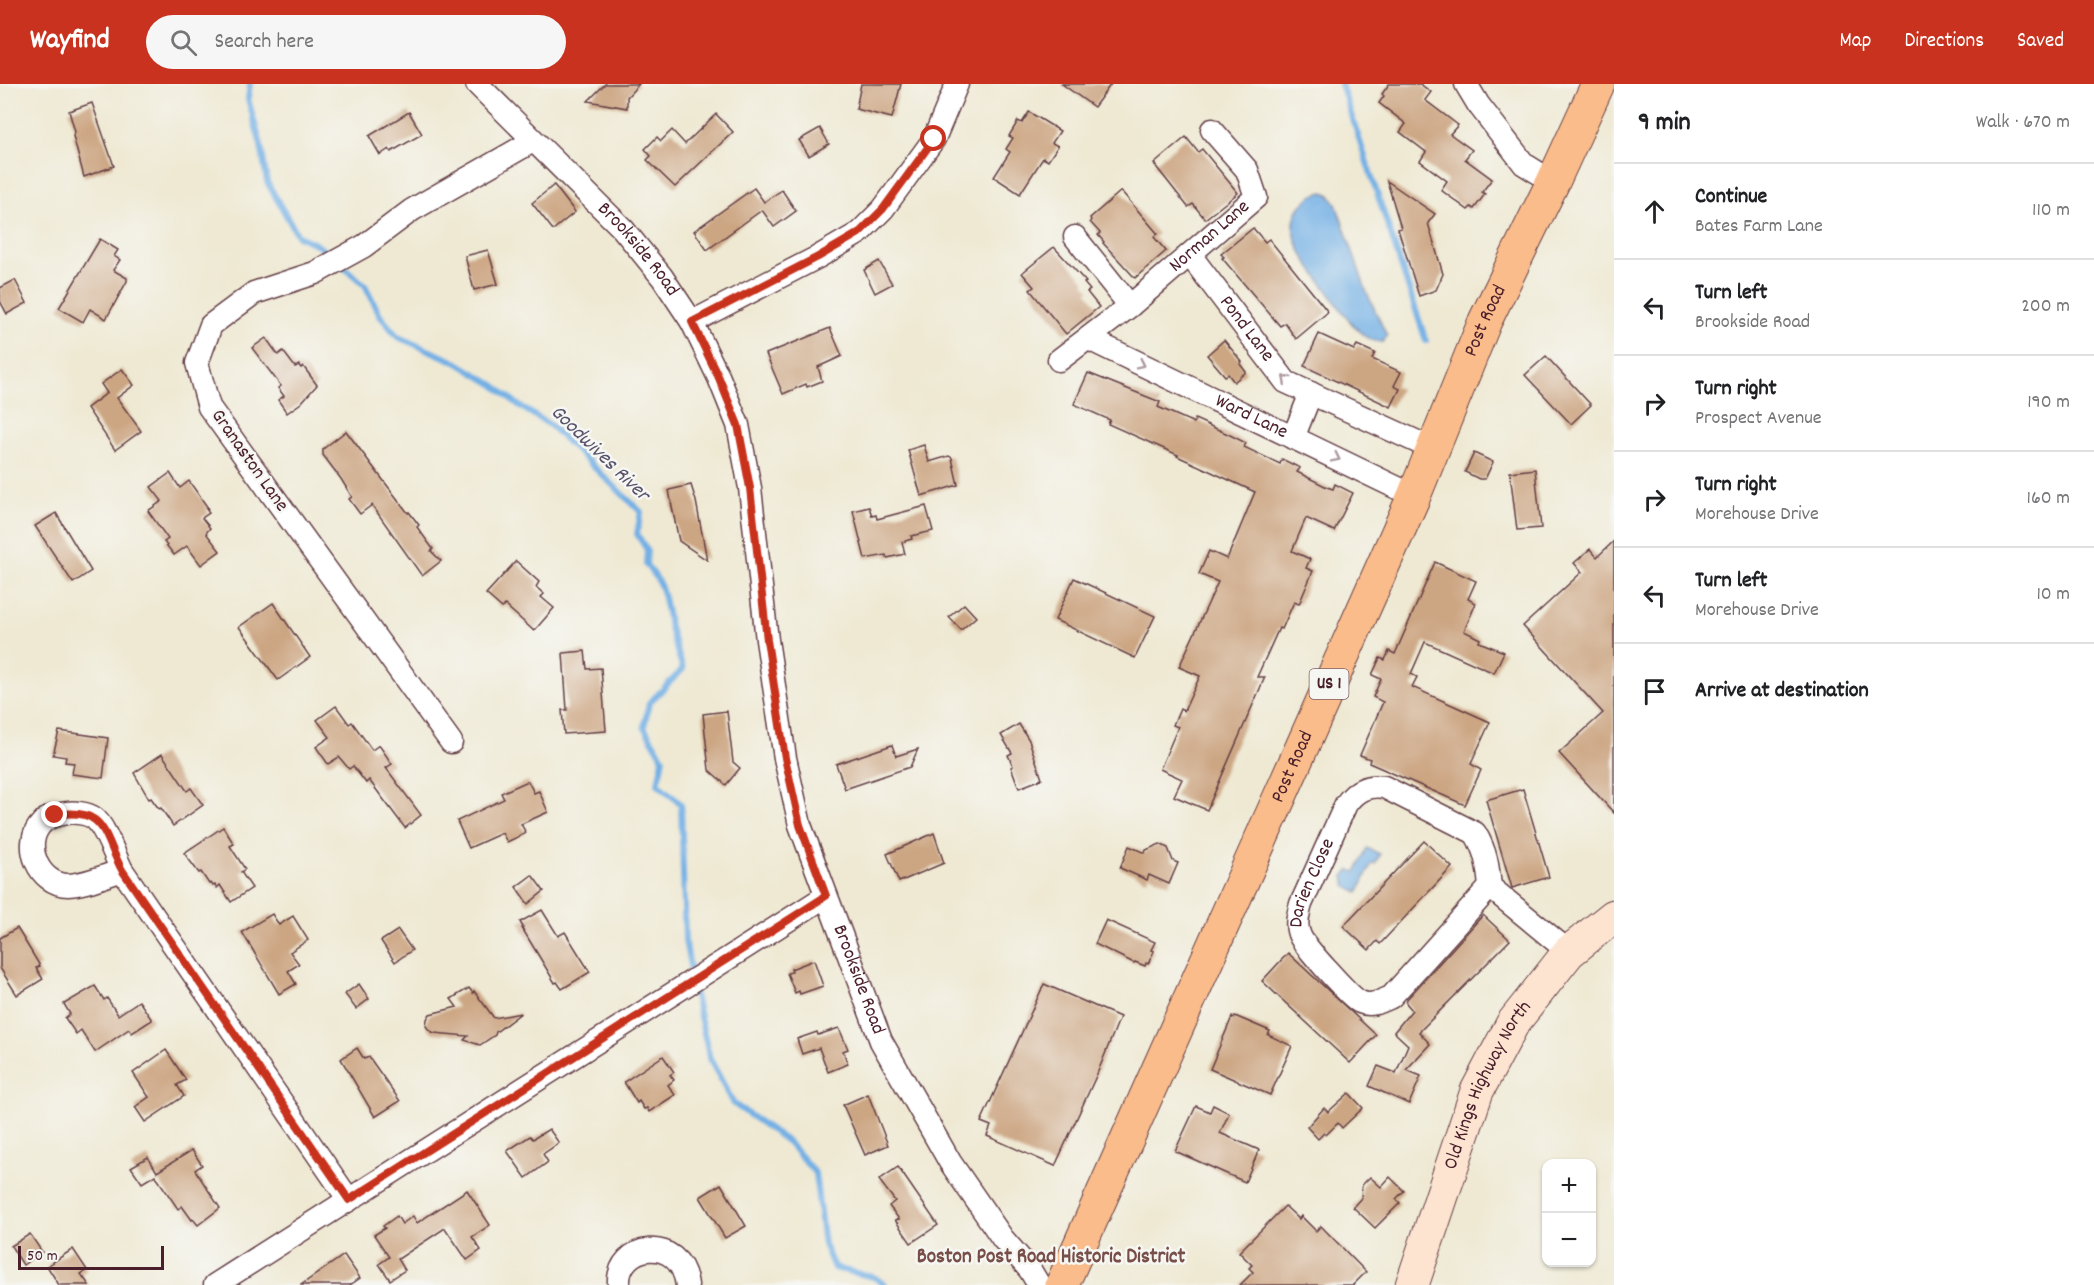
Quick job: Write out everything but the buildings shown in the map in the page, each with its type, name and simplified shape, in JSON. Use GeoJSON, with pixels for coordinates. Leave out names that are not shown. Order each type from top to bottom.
{"type":"FeatureCollection","features":[{"type":"Feature","properties":{"kind":"main road","name":"Post Road"},"geometry":{"type":"LineString","coordinates":[[1062,1285],[1414,496],[1485,321],[1553,182],[1599,103]]}},
{"type":"Feature","properties":{"kind":"street","name":"Brookside Road"},"geometry":{"type":"LineString","coordinates":[[477,84],[623,228],[662,277],[692,322],[719,378],[738,425],[750,488],[767,640],[785,758],[800,825],[881,1041],[950,1162],[1003,1239],[1030,1270],[1039,1285]]}},
{"type":"Feature","properties":{"kind":"street"},"geometry":{"type":"LineString","coordinates":[[692,322],[818,257],[859,233],[883,209],[934,139],[957,84]]}},
{"type":"Feature","properties":{"kind":"street"},"geometry":{"type":"LineString","coordinates":[[1466,84],[1478,104],[1524,164],[1553,182]]}},
{"type":"Feature","properties":{"kind":"street","name":"Norman Lane"},"geometry":{"type":"LineString","coordinates":[[1059,360],[1130,306],[1256,197],[1247,170],[1212,130]]}},
{"type":"Feature","properties":{"kind":"street","name":"Granaston Lane"},"geometry":{"type":"LineString","coordinates":[[451,742],[209,407],[197,363],[211,325],[254,293],[315,273],[364,246],[412,210],[533,141]]}},
{"type":"Feature","properties":{"kind":"street"},"geometry":{"type":"LineString","coordinates":[[1075,237],[1130,306]]}},
{"type":"Feature","properties":{"kind":"street","name":"Pond Lane"},"geometry":{"type":"LineString","coordinates":[[1190,255],[1286,382],[1433,449]]}},
{"type":"Feature","properties":{"kind":"street","name":"Ward Lane"},"geometry":{"type":"LineString","coordinates":[[1089,339],[1414,496]]}},
{"type":"Feature","properties":{"kind":"street"},"geometry":{"type":"LineString","coordinates":[[1293,438],[1311,393]]}},
{"type":"Feature","properties":{"kind":"street","name":"Darien Close"},"geometry":{"type":"LineString","coordinates":[[1372,786],[1384,787],[1475,833],[1483,847],[1490,887],[1391,997],[1375,1004],[1360,1002],[1308,950],[1299,935],[1297,919],[1301,904],[1346,804],[1352,796],[1372,786]]}},
{"type":"Feature","properties":{"kind":"street"},"geometry":{"type":"LineString","coordinates":[[122,870],[349,1200]]}},
{"type":"Feature","properties":{"kind":"street"},"geometry":{"type":"LineString","coordinates":[[1490,887],[1569,952]]}},
{"type":"Feature","properties":{"kind":"street"},"geometry":{"type":"LineString","coordinates":[[215,1285],[826,896]]}},
{"type":"Feature","properties":{"kind":"street","name":"Old Kings Highway North"},"geometry":{"type":"LineString","coordinates":[[1412,1285],[1477,1091],[1513,1023],[1569,952],[1614,916]]}},
{"type":"Feature","properties":{"kind":"street"},"geometry":{"type":"LineString","coordinates":[[618,1285],[621,1268],[630,1257],[641,1251],[655,1249],[668,1252],[679,1261],[685,1272],[687,1285]]}},
{"type":"Feature","properties":{"kind":"water"},"geometry":{"type":"Polygon","coordinates":[[[1323,192],[1329,194],[1336,204],[1367,293],[1387,336],[1383,342],[1368,338],[1351,323],[1308,264],[1296,241],[1295,218],[1300,207],[1310,197],[1323,192]]]}},
{"type":"Feature","properties":{"kind":"water"},"geometry":{"type":"Polygon","coordinates":[[[1367,848],[1380,854],[1375,864],[1372,863],[1358,893],[1346,887],[1344,876],[1350,870],[1356,872],[1367,848]]]}},
{"type":"Feature","properties":{"kind":"waterway","name":"Goodwives River"},"geometry":{"type":"LineString","coordinates":[[250,84],[248,99],[261,145],[267,182],[298,236],[316,244],[332,257]]}},
{"type":"Feature","properties":{"kind":"waterway"},"geometry":{"type":"LineString","coordinates":[[1341,84],[1426,341]]}},
{"type":"Feature","properties":{"kind":"waterway","name":"Goodwives River"},"geometry":{"type":"LineString","coordinates":[[340,264],[365,285],[381,317],[398,337],[456,362],[494,385],[521,407],[550,425],[641,512],[637,534],[647,550],[646,565],[657,579],[662,592],[683,669],[649,703],[644,727],[663,758],[658,784],[681,804],[685,940],[692,977]]}},
{"type":"Feature","properties":{"kind":"waterway","name":"Goodwives River"},"geometry":{"type":"LineString","coordinates":[[693,987],[710,1059],[734,1104],[788,1142],[815,1173],[824,1244],[834,1268],[874,1277],[885,1285]]}},
{"type":"Feature","properties":{"kind":"district","name":"Boston Post Road Historic District"},"geometry":{"type":"Point","coordinates":[1051,1258]}},
{"type":"Feature","properties":{"kind":"route"},"geometry":{"type":"LineString","coordinates":[[55,815],[75,812],[93,817],[104,831],[122,870],[349,1200],[826,896],[800,825],[785,758],[767,640],[750,488],[738,425],[719,378],[692,322],[818,257],[859,233],[883,209],[934,139]]}}]}
